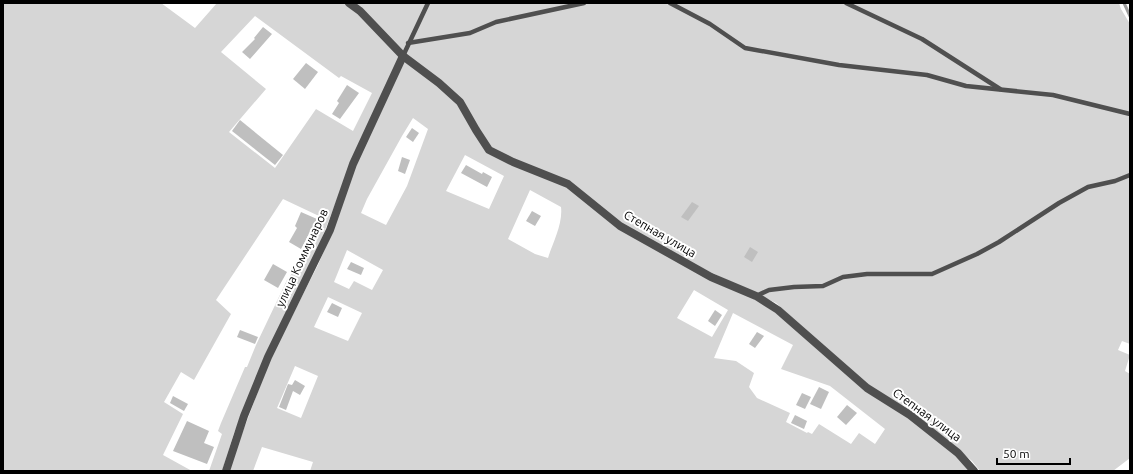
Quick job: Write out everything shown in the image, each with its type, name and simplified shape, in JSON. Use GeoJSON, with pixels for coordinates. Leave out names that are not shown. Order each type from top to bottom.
{"type":"FeatureCollection","features":[{"type":"Feature","properties":{"kind":"street","name":"Степная улица"},"geometry":{"type":"LineString","coordinates":[[349,3],[360,11],[403,56],[440,82],[460,102],[489,150],[513,162],[568,184],[620,226],[711,277],[756,296],[778,310],[867,388],[910,415],[958,453],[974,471]]}},
{"type":"Feature","properties":{"kind":"street","name":"улица Коммунаров"},"geometry":{"type":"LineString","coordinates":[[226,471],[244,416],[268,357],[330,230],[354,164],[403,56]]}},
{"type":"Feature","properties":{"kind":"lane"},"geometry":{"type":"LineString","coordinates":[[403,56],[428,3]]}},
{"type":"Feature","properties":{"kind":"lane"},"geometry":{"type":"LineString","coordinates":[[408,43],[470,33],[496,22],[584,3]]}},
{"type":"Feature","properties":{"kind":"lane"},"geometry":{"type":"LineString","coordinates":[[670,3],[710,24],[744,48],[839,65],[927,75],[966,86],[1053,95],[1130,114]]}},
{"type":"Feature","properties":{"kind":"lane"},"geometry":{"type":"LineString","coordinates":[[846,3],[922,39],[1001,90]]}},
{"type":"Feature","properties":{"kind":"lane"},"geometry":{"type":"LineString","coordinates":[[756,296],[769,290],[823,286],[843,278],[867,274],[932,274],[977,254],[999,242],[1059,203],[1088,187],[1130,176]]}},
{"type":"Feature","properties":{"kind":"shaded area"},"geometry":{"type":"Polygon","coordinates":[[[3,3],[161,3],[195,28],[217,3],[1119,3],[1130,24],[1130,344],[1122,341],[1118,350],[1130,355],[1125,371],[1130,374],[1130,458],[1113,471],[980,471],[972,461],[933,428],[902,406],[876,391],[862,380],[957,455],[970,471],[310,471],[313,462],[262,447],[253,471],[228,471],[271,357],[318,265],[333,230],[343,184],[316,253],[234,433],[222,471],[209,471],[222,434],[218,431],[221,423],[245,367],[247,367],[256,345],[287,280],[295,269],[319,216],[283,199],[216,300],[231,314],[194,380],[181,372],[164,402],[183,414],[163,455],[192,471],[3,471],[3,3]],[[255,16],[221,52],[266,89],[229,132],[275,168],[316,109],[353,131],[372,93],[341,76],[339,78],[255,16]],[[413,118],[402,136],[367,199],[361,213],[386,225],[407,186],[428,129],[413,118]],[[465,155],[446,191],[489,209],[504,176],[465,155]],[[571,189],[627,234],[760,302],[854,375],[776,303],[708,271],[628,228],[571,189]],[[530,190],[508,239],[535,254],[548,258],[561,220],[561,207],[530,190]],[[347,250],[334,282],[349,289],[354,281],[372,290],[383,270],[347,250]],[[694,290],[677,318],[712,337],[728,310],[694,290]],[[328,297],[314,327],[348,341],[362,313],[328,297]],[[733,313],[714,358],[736,361],[754,373],[749,387],[757,398],[790,413],[786,422],[807,433],[812,434],[819,424],[851,444],[859,433],[875,444],[885,429],[830,386],[781,369],[793,345],[733,313]],[[295,366],[277,408],[301,418],[318,376],[295,366]]]}},
{"type":"Feature","properties":{"kind":"building"},"geometry":{"type":"Polygon","coordinates":[[[263,27],[272,34],[250,59],[242,52],[255,39],[254,38],[263,27]]]}},
{"type":"Feature","properties":{"kind":"building"},"geometry":{"type":"Polygon","coordinates":[[[306,63],[318,72],[305,89],[293,79],[306,63]]]}},
{"type":"Feature","properties":{"kind":"building"},"geometry":{"type":"Polygon","coordinates":[[[347,85],[359,93],[340,119],[332,114],[339,103],[337,101],[347,85]]]}},
{"type":"Feature","properties":{"kind":"building"},"geometry":{"type":"Polygon","coordinates":[[[240,120],[283,155],[275,165],[232,131],[240,120]]]}},
{"type":"Feature","properties":{"kind":"building"},"geometry":{"type":"Polygon","coordinates":[[[412,128],[419,133],[413,142],[406,137],[412,128]]]}},
{"type":"Feature","properties":{"kind":"building"},"geometry":{"type":"Polygon","coordinates":[[[402,157],[410,160],[405,174],[398,171],[402,157]]]}},
{"type":"Feature","properties":{"kind":"building"},"geometry":{"type":"Polygon","coordinates":[[[466,165],[482,174],[483,172],[492,177],[487,187],[461,173],[466,165]]]}},
{"type":"Feature","properties":{"kind":"building"},"geometry":{"type":"Polygon","coordinates":[[[692,202],[699,206],[688,221],[681,217],[692,202]]]}},
{"type":"Feature","properties":{"kind":"building"},"geometry":{"type":"Polygon","coordinates":[[[532,211],[541,216],[535,226],[526,221],[532,211]]]}},
{"type":"Feature","properties":{"kind":"building"},"geometry":{"type":"Polygon","coordinates":[[[301,212],[317,219],[301,249],[289,242],[297,228],[295,226],[301,212]]]}},
{"type":"Feature","properties":{"kind":"building"},"geometry":{"type":"Polygon","coordinates":[[[750,247],[758,252],[752,262],[744,257],[750,247]]]}},
{"type":"Feature","properties":{"kind":"building"},"geometry":{"type":"Polygon","coordinates":[[[351,262],[364,268],[361,275],[347,269],[351,262]]]}},
{"type":"Feature","properties":{"kind":"building"},"geometry":{"type":"Polygon","coordinates":[[[273,264],[287,272],[278,288],[264,280],[273,264]]]}},
{"type":"Feature","properties":{"kind":"building"},"geometry":{"type":"Polygon","coordinates":[[[332,303],[342,308],[338,317],[327,312],[332,303]]]}},
{"type":"Feature","properties":{"kind":"building"},"geometry":{"type":"Polygon","coordinates":[[[715,310],[722,315],[715,326],[708,321],[715,310]]]}},
{"type":"Feature","properties":{"kind":"building"},"geometry":{"type":"Polygon","coordinates":[[[240,330],[258,337],[255,344],[237,337],[240,330]]]}},
{"type":"Feature","properties":{"kind":"building"},"geometry":{"type":"Polygon","coordinates":[[[757,332],[764,336],[755,348],[749,344],[757,332]]]}},
{"type":"Feature","properties":{"kind":"building"},"geometry":{"type":"Polygon","coordinates":[[[295,380],[305,386],[300,395],[293,391],[286,410],[279,407],[288,384],[292,385],[295,380]]]}},
{"type":"Feature","properties":{"kind":"building"},"geometry":{"type":"Polygon","coordinates":[[[819,387],[829,392],[821,409],[810,404],[819,387]]]}},
{"type":"Feature","properties":{"kind":"building"},"geometry":{"type":"Polygon","coordinates":[[[802,393],[811,397],[805,409],[796,405],[802,393]]]}},
{"type":"Feature","properties":{"kind":"building"},"geometry":{"type":"Polygon","coordinates":[[[173,396],[188,404],[184,411],[170,403],[173,396]]]}},
{"type":"Feature","properties":{"kind":"building"},"geometry":{"type":"Polygon","coordinates":[[[847,405],[857,413],[846,425],[837,417],[847,405]]]}},
{"type":"Feature","properties":{"kind":"building"},"geometry":{"type":"Polygon","coordinates":[[[795,415],[807,421],[804,429],[791,423],[795,415]]]}},
{"type":"Feature","properties":{"kind":"building"},"geometry":{"type":"Polygon","coordinates":[[[187,421],[209,431],[204,443],[214,447],[207,464],[173,451],[187,421]]]}},
{"type":"Feature","properties":{"kind":"waterway"},"geometry":{"type":"LineString","coordinates":[[1124,3],[1130,16]]}}]}
